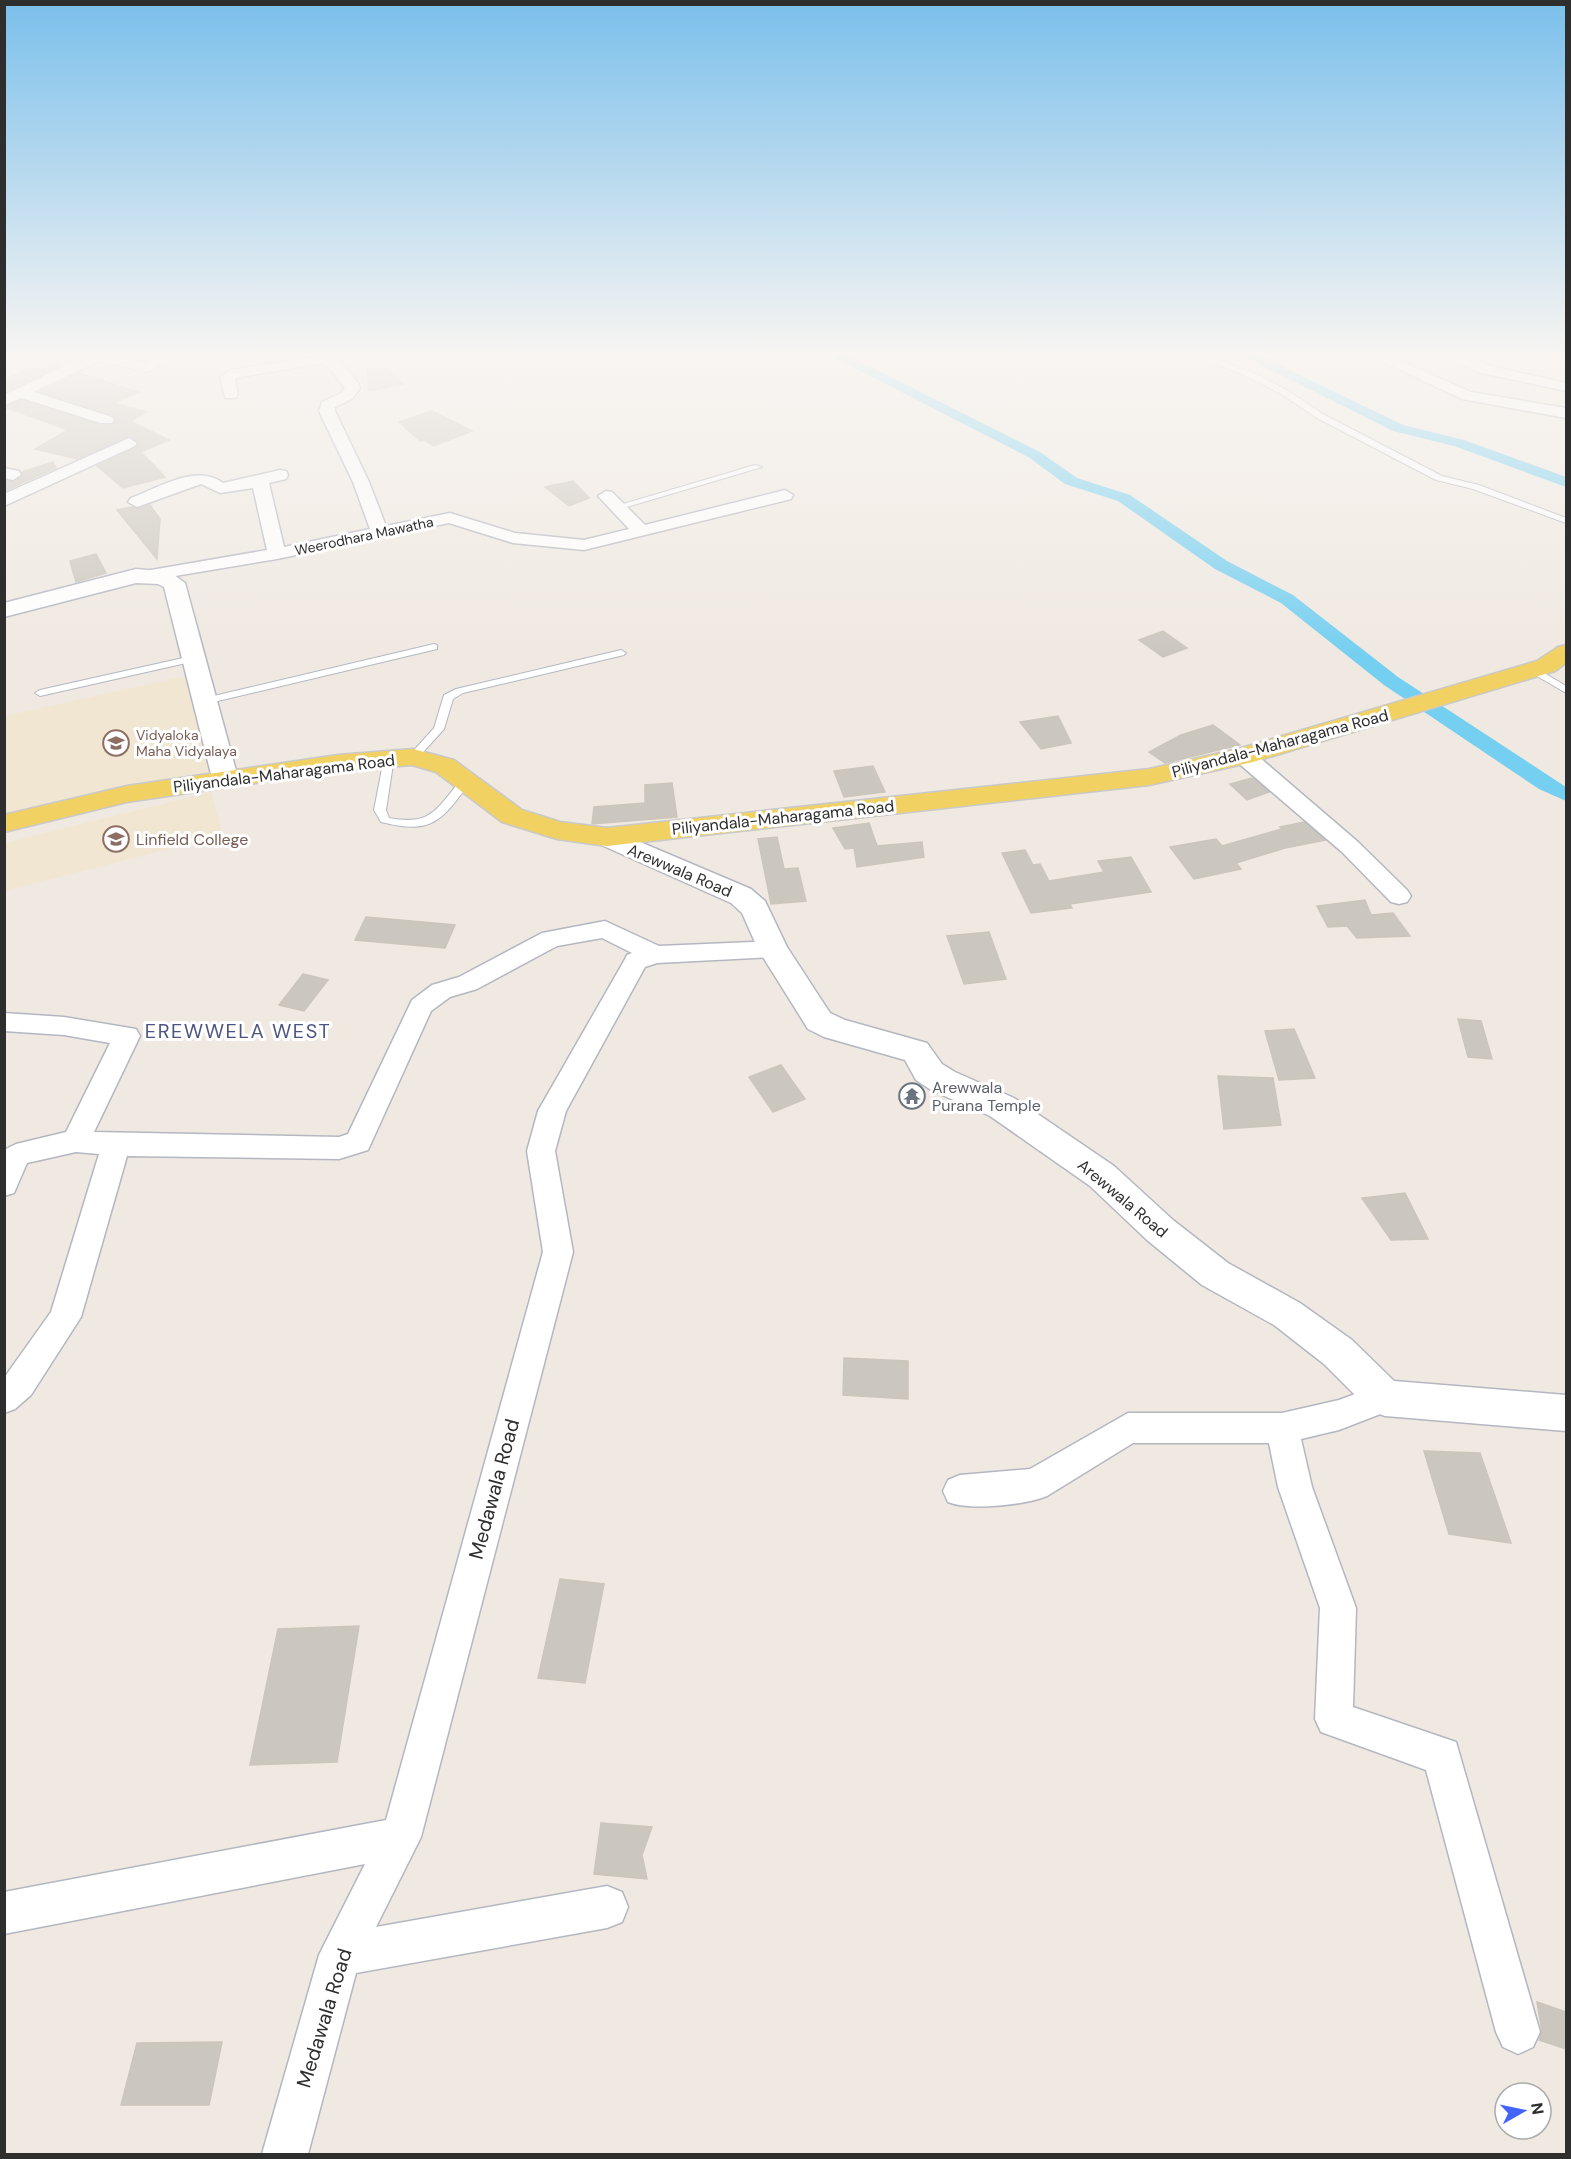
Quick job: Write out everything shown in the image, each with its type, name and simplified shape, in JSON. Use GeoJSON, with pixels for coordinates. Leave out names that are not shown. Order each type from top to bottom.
{"type":"FeatureCollection","features":[{"type":"Feature","properties":{"kind":"main road","name":"Piliyandala-Maharagama Road"},"geometry":{"type":"LineString","coordinates":[[4,824],[127,794],[225,778],[401,758],[445,766],[512,816],[533,824],[607,837],[1149,777],[1244,756],[1425,703],[1546,666],[1566,652]]}},
{"type":"Feature","properties":{"kind":"street"},"geometry":{"type":"LineString","coordinates":[[4,501],[104,455]]}},
{"type":"Feature","properties":{"kind":"street"},"geometry":{"type":"LineString","coordinates":[[348,455],[380,533]]}},
{"type":"Feature","properties":{"kind":"street"},"geometry":{"type":"LineString","coordinates":[[137,502],[199,479],[208,479],[220,488],[280,475]]}},
{"type":"Feature","properties":{"kind":"street"},"geometry":{"type":"LineString","coordinates":[[260,480],[277,554]]}},
{"type":"Feature","properties":{"kind":"street","name":"Weerodhara Mawatha"},"geometry":{"type":"LineString","coordinates":[[151,575],[277,554],[450,518],[513,538],[584,545],[785,495]]}},
{"type":"Feature","properties":{"kind":"street"},"geometry":{"type":"LineString","coordinates":[[612,502],[641,531]]}},
{"type":"Feature","properties":{"kind":"street"},"geometry":{"type":"LineString","coordinates":[[4,610],[117,581],[151,575],[174,583],[192,659],[225,778]]}},
{"type":"Feature","properties":{"kind":"street"},"geometry":{"type":"LineString","coordinates":[[1244,756],[1350,847],[1399,896]]}},
{"type":"Feature","properties":{"kind":"street","name":"Arewwala Road"},"geometry":{"type":"LineString","coordinates":[[607,837],[741,896],[755,908],[773,950],[819,1021],[835,1029],[916,1051],[923,1058],[928,1071],[943,1081],[1002,1107],[1102,1176],[1160,1230],[1215,1274],[1287,1314],[1338,1352],[1385,1398]]}},
{"type":"Feature","properties":{"kind":"street"},"geometry":{"type":"LineString","coordinates":[[4,1185],[16,1155],[76,1142],[116,1145],[339,1148],[358,1143],[421,1006],[441,991],[468,983],[551,939],[605,929],[656,955]]}},
{"type":"Feature","properties":{"kind":"street","name":"Medawala Road"},"geometry":{"type":"LineString","coordinates":[[285,2154],[340,1955],[401,1837],[558,1252],[540,1151],[552,1111],[636,961],[656,955],[773,950]]}},
{"type":"Feature","properties":{"kind":"street"},"geometry":{"type":"LineString","coordinates":[[4,1023],[64,1026],[127,1036],[76,1142]]}},
{"type":"Feature","properties":{"kind":"street"},"geometry":{"type":"LineString","coordinates":[[4,1399],[20,1385],[65,1317],[116,1145]]}},
{"type":"Feature","properties":{"kind":"street"},"geometry":{"type":"LineString","coordinates":[[960,1491],[1035,1485],[1128,1428],[1282,1428],[1339,1415],[1385,1398],[1566,1413]]}},
{"type":"Feature","properties":{"kind":"street"},"geometry":{"type":"LineString","coordinates":[[1282,1428],[1295,1487],[1338,1608],[1334,1719],[1442,1756],[1518,2032]]}},
{"type":"Feature","properties":{"kind":"street"},"geometry":{"type":"LineString","coordinates":[[4,1913],[401,1837]]}},
{"type":"Feature","properties":{"kind":"street"},"geometry":{"type":"LineString","coordinates":[[340,1955],[607,1907]]}},
{"type":"Feature","properties":{"kind":"lane"},"geometry":{"type":"LineString","coordinates":[[1394,455],[1439,478],[1476,487],[1566,521]]}},
{"type":"Feature","properties":{"kind":"lane"},"geometry":{"type":"LineString","coordinates":[[612,502],[758,467]]}},
{"type":"Feature","properties":{"kind":"lane"},"geometry":{"type":"LineString","coordinates":[[205,700],[434,647]]}},
{"type":"Feature","properties":{"kind":"lane"},"geometry":{"type":"LineString","coordinates":[[465,782],[434,819],[428,822],[396,823],[385,820],[380,810],[401,758],[439,729],[448,697],[460,691],[621,653]]}},
{"type":"Feature","properties":{"kind":"lane"},"geometry":{"type":"LineString","coordinates":[[40,693],[192,659]]}},
{"type":"Feature","properties":{"kind":"lane"},"geometry":{"type":"LineString","coordinates":[[1534,670],[1566,690]]}},
{"type":"Feature","properties":{"kind":"shaded area","name":"Vidyaloka Maha Vidyalaya"},"geometry":{"type":"Polygon","coordinates":[[[205,672],[235,771],[5,822],[4,716],[205,672]]]}},
{"type":"Feature","properties":{"kind":"shaded area","name":"Linfield College"},"geometry":{"type":"Polygon","coordinates":[[[211,792],[223,835],[5,891],[5,843],[211,792]]]}},
{"type":"Feature","properties":{"kind":"building"},"geometry":{"type":"Polygon","coordinates":[[[59,455],[87,455],[77,459],[59,455]]]}},
{"type":"Feature","properties":{"kind":"building"},"geometry":{"type":"Polygon","coordinates":[[[121,455],[144,455],[165,477],[123,488],[97,466],[121,455]]]}},
{"type":"Feature","properties":{"kind":"building"},"geometry":{"type":"Polygon","coordinates":[[[53,462],[56,468],[4,491],[4,480],[14,482],[22,477],[22,472],[53,462]]]}},
{"type":"Feature","properties":{"kind":"building"},"geometry":{"type":"Polygon","coordinates":[[[573,481],[589,498],[569,506],[545,487],[573,481]]]}},
{"type":"Feature","properties":{"kind":"building"},"geometry":{"type":"Polygon","coordinates":[[[150,505],[160,519],[157,559],[117,510],[132,507],[138,509],[150,505]]]}},
{"type":"Feature","properties":{"kind":"building"},"geometry":{"type":"Polygon","coordinates":[[[96,554],[106,573],[76,582],[70,561],[96,554]]]}},
{"type":"Feature","properties":{"kind":"building"},"geometry":{"type":"Polygon","coordinates":[[[1163,631],[1187,648],[1163,657],[1139,640],[1163,631]]]}},
{"type":"Feature","properties":{"kind":"building"},"geometry":{"type":"Polygon","coordinates":[[[1058,716],[1071,743],[1041,749],[1020,722],[1058,716]]]}},
{"type":"Feature","properties":{"kind":"building"},"geometry":{"type":"Polygon","coordinates":[[[1213,725],[1240,745],[1165,763],[1149,752],[1181,735],[1213,725]]]}},
{"type":"Feature","properties":{"kind":"building"},"geometry":{"type":"Polygon","coordinates":[[[873,766],[885,792],[844,797],[834,771],[873,766]]]}},
{"type":"Feature","properties":{"kind":"building"},"geometry":{"type":"Polygon","coordinates":[[[1252,778],[1269,792],[1247,800],[1230,784],[1252,778]]]}},
{"type":"Feature","properties":{"kind":"building"},"geometry":{"type":"Polygon","coordinates":[[[672,783],[677,817],[592,824],[594,807],[645,803],[645,785],[672,783]]]}},
{"type":"Feature","properties":{"kind":"building"},"geometry":{"type":"Polygon","coordinates":[[[1304,822],[1325,840],[1285,848],[1236,863],[1241,869],[1194,879],[1170,847],[1216,839],[1222,846],[1282,829],[1280,827],[1304,822]]]}},
{"type":"Feature","properties":{"kind":"building"},"geometry":{"type":"Polygon","coordinates":[[[869,823],[877,846],[922,842],[924,857],[857,867],[854,848],[845,849],[833,828],[869,823]]]}},
{"type":"Feature","properties":{"kind":"building"},"geometry":{"type":"Polygon","coordinates":[[[777,837],[784,869],[798,868],[806,901],[771,904],[758,839],[777,837]]]}},
{"type":"Feature","properties":{"kind":"building"},"geometry":{"type":"Polygon","coordinates":[[[1025,850],[1033,865],[1040,864],[1049,881],[1104,872],[1098,861],[1131,857],[1151,892],[1070,904],[1072,908],[1031,913],[1002,853],[1025,850]]]}},
{"type":"Feature","properties":{"kind":"building"},"geometry":{"type":"Polygon","coordinates":[[[1365,900],[1371,915],[1393,913],[1410,936],[1357,938],[1347,926],[1328,927],[1317,906],[1365,900]]]}},
{"type":"Feature","properties":{"kind":"building"},"geometry":{"type":"Polygon","coordinates":[[[366,917],[455,925],[445,948],[355,940],[366,917]]]}},
{"type":"Feature","properties":{"kind":"building"},"geometry":{"type":"Polygon","coordinates":[[[989,932],[1006,979],[964,984],[947,936],[989,932]]]}},
{"type":"Feature","properties":{"kind":"building"},"geometry":{"type":"Polygon","coordinates":[[[303,974],[328,980],[304,1011],[279,1005],[303,974]]]}},
{"type":"Feature","properties":{"kind":"building"},"geometry":{"type":"Polygon","coordinates":[[[1458,1019],[1481,1021],[1492,1059],[1468,1057],[1458,1019]]]}},
{"type":"Feature","properties":{"kind":"building"},"geometry":{"type":"Polygon","coordinates":[[[1294,1029],[1315,1078],[1279,1080],[1265,1031],[1294,1029]]]}},
{"type":"Feature","properties":{"kind":"building"},"geometry":{"type":"Polygon","coordinates":[[[781,1065],[805,1099],[773,1112],[749,1077],[781,1065]]]}},
{"type":"Feature","properties":{"kind":"building"},"geometry":{"type":"Polygon","coordinates":[[[1218,1076],[1273,1078],[1281,1125],[1224,1129],[1218,1076]]]}},
{"type":"Feature","properties":{"kind":"building"},"geometry":{"type":"Polygon","coordinates":[[[1405,1193],[1428,1239],[1391,1240],[1362,1198],[1405,1193]]]}},
{"type":"Feature","properties":{"kind":"building"},"geometry":{"type":"Polygon","coordinates":[[[844,1358],[908,1361],[908,1399],[843,1395],[844,1358]]]}},
{"type":"Feature","properties":{"kind":"building"},"geometry":{"type":"Polygon","coordinates":[[[1424,1451],[1480,1453],[1511,1543],[1449,1534],[1424,1451]]]}},
{"type":"Feature","properties":{"kind":"building"},"geometry":{"type":"Polygon","coordinates":[[[560,1579],[604,1584],[585,1683],[538,1678],[560,1579]]]}},
{"type":"Feature","properties":{"kind":"building"},"geometry":{"type":"Polygon","coordinates":[[[359,1626],[337,1762],[250,1765],[278,1629],[359,1626]]]}},
{"type":"Feature","properties":{"kind":"building"},"geometry":{"type":"Polygon","coordinates":[[[601,1823],[652,1827],[642,1855],[647,1879],[594,1874],[601,1823]]]}},
{"type":"Feature","properties":{"kind":"building"},"geometry":{"type":"Polygon","coordinates":[[[1537,2002],[1566,2012],[1566,2049],[1539,2040],[1542,2031],[1537,2002]]]}},
{"type":"Feature","properties":{"kind":"building"},"geometry":{"type":"Polygon","coordinates":[[[222,2042],[209,2105],[121,2105],[137,2043],[222,2042]]]}},
{"type":"Feature","properties":{"kind":"waterway"},"geometry":{"type":"LineString","coordinates":[[1035,455],[1071,481],[1124,498],[1221,565],[1287,599],[1391,681],[1546,785],[1566,795]]}},
{"type":"Feature","properties":{"kind":"waterway"},"geometry":{"type":"LineString","coordinates":[[1491,455],[1566,482]]}},
{"type":"Feature","properties":{"kind":"place","name":"Vidyaloka Maha Vidyalaya"},"geometry":{"type":"Point","coordinates":[116,743]}},
{"type":"Feature","properties":{"kind":"place","name":"Linfield College"},"geometry":{"type":"Point","coordinates":[116,839]}},
{"type":"Feature","properties":{"kind":"place","name":"Arewwala Purana Temple"},"geometry":{"type":"Point","coordinates":[912,1096]}},
{"type":"Feature","properties":{"kind":"district","name":"EREWWELA WEST"},"geometry":{"type":"Point","coordinates":[238,1031]}}]}
